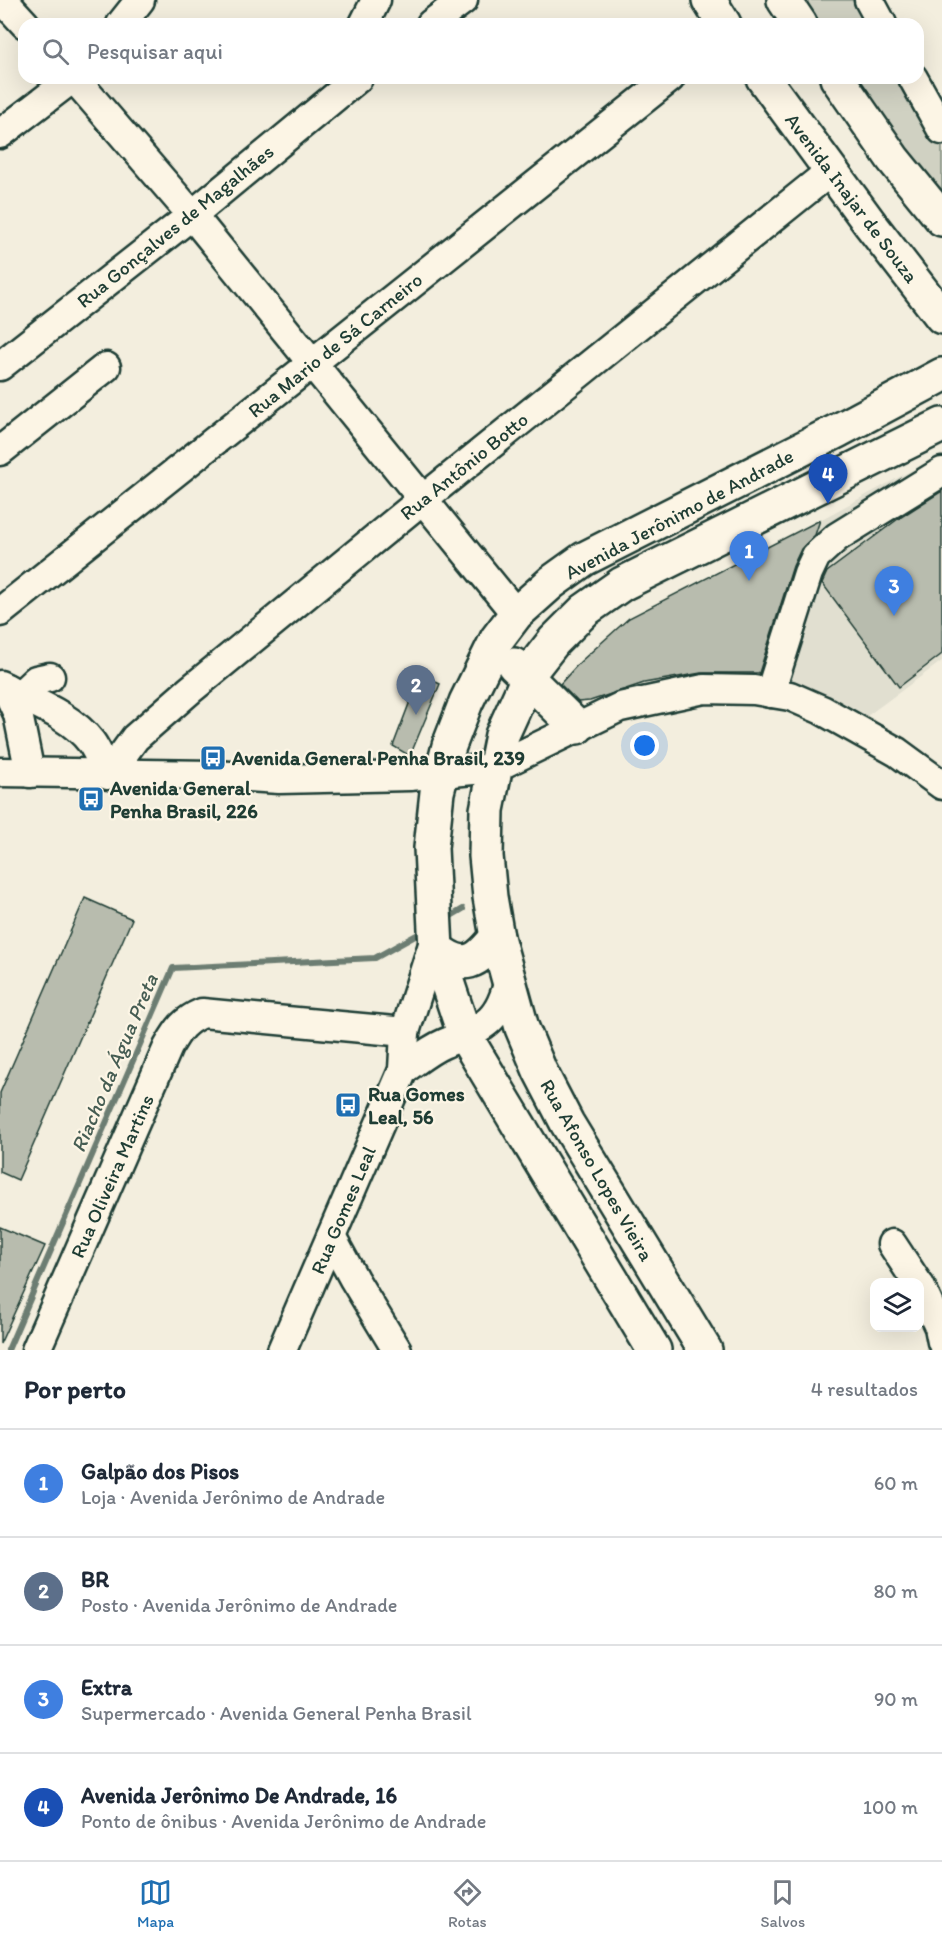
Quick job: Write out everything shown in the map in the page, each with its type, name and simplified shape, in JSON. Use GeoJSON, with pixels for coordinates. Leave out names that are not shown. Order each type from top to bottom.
{"type":"FeatureCollection","features":[{"type":"Feature","properties":{"kind":"main road"},"geometry":{"type":"LineString","coordinates":[[709,0],[720,18]]}},
{"type":"Feature","properties":{"kind":"main road"},"geometry":{"type":"LineString","coordinates":[[784,0],[796,18]]}},
{"type":"Feature","properties":{"kind":"main road","name":"Avenida Inajar de Souza"},"geometry":{"type":"LineString","coordinates":[[768,84],[871,225],[942,317]]}},
{"type":"Feature","properties":{"kind":"main road"},"geometry":{"type":"LineString","coordinates":[[841,84],[893,159],[942,219]]}},
{"type":"Feature","properties":{"kind":"main road","name":"Avenida Jerônimo de Andrade"},"geometry":{"type":"LineString","coordinates":[[441,774],[466,702],[494,646],[516,614],[552,582],[584,559],[839,430],[942,375]]}},
{"type":"Feature","properties":{"kind":"main road","name":"Avenida Jerônimo de Andrade"},"geometry":{"type":"LineString","coordinates":[[495,768],[502,735],[532,669],[554,641],[585,610],[622,584],[942,424]]}},
{"type":"Feature","properties":{"kind":"main road"},"geometry":{"type":"LineString","coordinates":[[721,489],[733,494],[740,504],[740,517],[734,527]]}},
{"type":"Feature","properties":{"kind":"main road"},"geometry":{"type":"LineString","coordinates":[[494,646],[577,727]]}},
{"type":"Feature","properties":{"kind":"main road","name":"Rua Afonso Lopes Vieira"},"geometry":{"type":"LineString","coordinates":[[495,768],[487,810],[486,856],[497,937],[522,1028],[540,1071],[567,1124],[705,1350]]}},
{"type":"Feature","properties":{"kind":"main road"},"geometry":{"type":"LineString","coordinates":[[441,774],[434,810],[431,848],[436,944],[465,1036],[654,1350]]}},
{"type":"Feature","properties":{"kind":"main road"},"geometry":{"type":"LineString","coordinates":[[436,944],[451,960],[462,962],[478,958],[497,937]]}},
{"type":"Feature","properties":{"kind":"street"},"geometry":{"type":"LineString","coordinates":[[3,0],[20,18]]}},
{"type":"Feature","properties":{"kind":"street"},"geometry":{"type":"LineString","coordinates":[[125,18],[140,0]]}},
{"type":"Feature","properties":{"kind":"street"},"geometry":{"type":"LineString","coordinates":[[367,18],[376,0]]}},
{"type":"Feature","properties":{"kind":"street"},"geometry":{"type":"LineString","coordinates":[[439,18],[463,0]]}},
{"type":"Feature","properties":{"kind":"street"},"geometry":{"type":"LineString","coordinates":[[869,0],[879,18]]}},
{"type":"Feature","properties":{"kind":"street"},"geometry":{"type":"LineString","coordinates":[[0,134],[65,84]]}},
{"type":"Feature","properties":{"kind":"street"},"geometry":{"type":"LineString","coordinates":[[78,84],[192,215],[516,614]]}},
{"type":"Feature","properties":{"kind":"street","name":"Rua Mario de Sá Carneiro"},"geometry":{"type":"LineString","coordinates":[[0,612],[662,84]]}},
{"type":"Feature","properties":{"kind":"street"},"geometry":{"type":"LineString","coordinates":[[916,84],[942,130]]}},
{"type":"Feature","properties":{"kind":"street","name":"Rua Gonçalves de Magalhães"},"geometry":{"type":"LineString","coordinates":[[0,366],[192,215],[339,87]]}},
{"type":"Feature","properties":{"kind":"street","name":"Rua Antônio Botto"},"geometry":{"type":"LineString","coordinates":[[108,775],[135,738],[208,675],[832,170]]}},
{"type":"Feature","properties":{"kind":"street"},"geometry":{"type":"LineString","coordinates":[[0,452],[106,367]]}},
{"type":"Feature","properties":{"kind":"street"},"geometry":{"type":"LineString","coordinates":[[770,693],[808,573],[816,556],[837,537],[942,472]]}},
{"type":"Feature","properties":{"kind":"street"},"geometry":{"type":"LineString","coordinates":[[0,772],[279,778],[410,776],[495,768],[620,707],[704,689],[754,690],[790,696],[862,730],[942,785]]}},
{"type":"Feature","properties":{"kind":"street"},"geometry":{"type":"LineString","coordinates":[[15,692],[65,719],[90,741],[108,775]]}},
{"type":"Feature","properties":{"kind":"street"},"geometry":{"type":"LineString","coordinates":[[15,692],[30,773]]}},
{"type":"Feature","properties":{"kind":"street","name":"Rua Gomes Leal"},"geometry":{"type":"LineString","coordinates":[[282,1350],[403,1070],[405,1032],[436,944]]}},
{"type":"Feature","properties":{"kind":"street"},"geometry":{"type":"LineString","coordinates":[[403,1070],[441,1045],[478,1030],[498,1010],[506,995],[509,980]]}},
{"type":"Feature","properties":{"kind":"street","name":"Rua Oliveira Martins"},"geometry":{"type":"LineString","coordinates":[[36,1350],[168,1047],[177,1030],[188,1019],[202,1013],[405,1032]]}},
{"type":"Feature","properties":{"kind":"street"},"geometry":{"type":"LineString","coordinates":[[331,1238],[397,1350]]}},
{"type":"Feature","properties":{"kind":"street"},"geometry":{"type":"LineString","coordinates":[[892,1244],[914,1278]]}},
{"type":"Feature","properties":{"kind":"street"},"geometry":{"type":"LineString","coordinates":[[924,1295],[939,1327],[942,1342]]}},
{"type":"Feature","properties":{"kind":"shaded area"},"geometry":{"type":"Polygon","coordinates":[[[800,0],[862,0],[872,18],[812,18],[800,0]]]}},
{"type":"Feature","properties":{"kind":"shaded area"},"geometry":{"type":"Polygon","coordinates":[[[857,84],[912,84],[942,106],[942,210],[857,84]]]}},
{"type":"Feature","properties":{"kind":"shaded area"},"geometry":{"type":"Polygon","coordinates":[[[942,454],[942,661],[867,716],[812,688],[763,672],[820,520],[942,454]]]}},
{"type":"Feature","properties":{"kind":"building"},"geometry":{"type":"Polygon","coordinates":[[[942,491],[942,654],[899,687],[822,583],[827,572],[898,519],[942,491]]]}},
{"type":"Feature","properties":{"kind":"building"},"geometry":{"type":"Polygon","coordinates":[[[820,520],[815,535],[801,549],[793,566],[759,673],[701,673],[644,683],[590,701],[578,702],[560,684],[580,662],[629,618],[820,520]]]}},
{"type":"Feature","properties":{"kind":"building"},"geometry":{"type":"Polygon","coordinates":[[[420,675],[440,684],[410,756],[393,746],[420,675]]]}},
{"type":"Feature","properties":{"kind":"building"},"geometry":{"type":"Polygon","coordinates":[[[85,898],[132,919],[18,1180],[0,1172],[0,1093],[85,898]]]}},
{"type":"Feature","properties":{"kind":"building"},"geometry":{"type":"Polygon","coordinates":[[[0,1227],[45,1246],[0,1344],[0,1227]]]}},
{"type":"Feature","properties":{"kind":"waterway","name":"Riacho da Água Preta"},"geometry":{"type":"LineString","coordinates":[[446,919],[463,909]]}},
{"type":"Feature","properties":{"kind":"waterway","name":"Riacho da Água Preta"},"geometry":{"type":"LineString","coordinates":[[8,1350],[173,968],[375,958],[424,931]]}},
{"type":"Feature","properties":{"kind":"place","name":"Avenida Jerônimo De Andrade, 16"},"geometry":{"type":"Point","coordinates":[828,504]}},
{"type":"Feature","properties":{"kind":"place","name":"Galpão dos Pisos"},"geometry":{"type":"Point","coordinates":[749,581]}},
{"type":"Feature","properties":{"kind":"place","name":"Extra"},"geometry":{"type":"Point","coordinates":[894,616]}},
{"type":"Feature","properties":{"kind":"place","name":"BR"},"geometry":{"type":"Point","coordinates":[416,715]}},
{"type":"Feature","properties":{"kind":"place","name":"Avenida General Penha Brasil, 239"},"geometry":{"type":"Point","coordinates":[213,758]}},
{"type":"Feature","properties":{"kind":"place","name":"Avenida General Penha Brasil, 226"},"geometry":{"type":"Point","coordinates":[91,799]}},
{"type":"Feature","properties":{"kind":"place","name":"Rua Gomes Leal, 56"},"geometry":{"type":"Point","coordinates":[348,1105]}}]}
